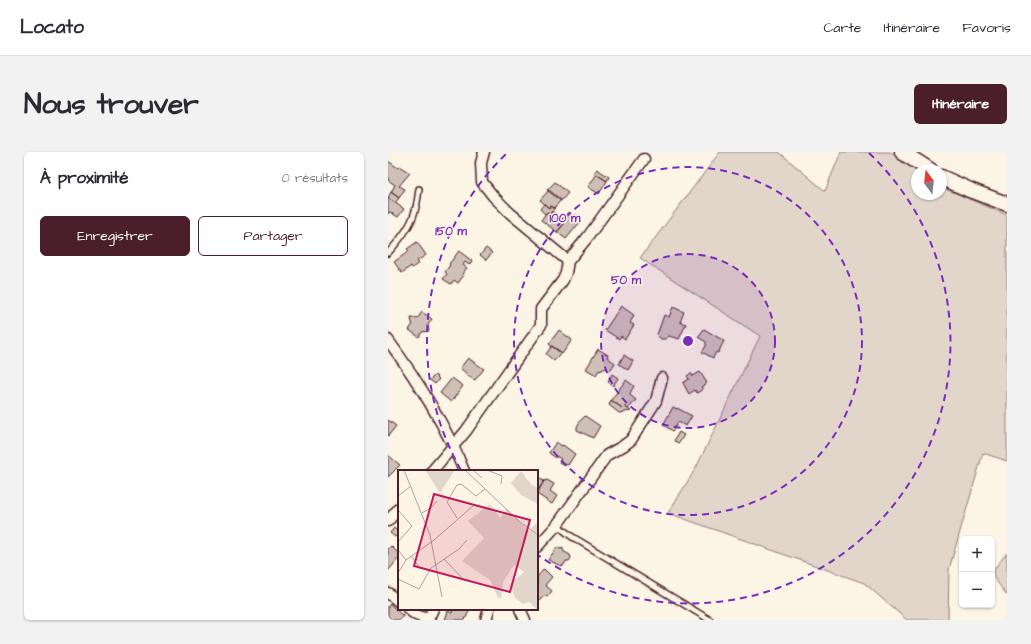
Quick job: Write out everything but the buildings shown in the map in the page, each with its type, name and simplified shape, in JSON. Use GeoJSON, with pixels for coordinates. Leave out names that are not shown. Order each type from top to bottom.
{"type":"FeatureCollection","features":[{"type":"Feature","properties":{"kind":"main road"},"geometry":{"type":"LineString","coordinates":[[902,152],[921,164]]}},
{"type":"Feature","properties":{"kind":"main road"},"geometry":{"type":"LineString","coordinates":[[947,180],[1007,204]]}},
{"type":"Feature","properties":{"kind":"street"},"geometry":{"type":"LineString","coordinates":[[484,152],[481,164],[482,182],[493,196],[510,213],[568,261]]}},
{"type":"Feature","properties":{"kind":"street"},"geometry":{"type":"LineString","coordinates":[[433,470],[466,431],[541,325],[541,309],[563,280],[568,261],[587,238],[644,159]]}},
{"type":"Feature","properties":{"kind":"street"},"geometry":{"type":"LineString","coordinates":[[388,340],[432,405],[454,447],[464,470]]}},
{"type":"Feature","properties":{"kind":"street"},"geometry":{"type":"LineString","coordinates":[[538,546],[557,525],[607,455],[631,440],[656,401],[662,378]]}},
{"type":"Feature","properties":{"kind":"street"},"geometry":{"type":"LineString","coordinates":[[388,521],[398,509]]}},
{"type":"Feature","properties":{"kind":"street"},"geometry":{"type":"LineString","coordinates":[[388,593],[398,601]]}},
{"type":"Feature","properties":{"kind":"street"},"geometry":{"type":"LineString","coordinates":[[409,610],[416,615],[428,620],[433,610]]}},
{"type":"Feature","properties":{"kind":"street"},"geometry":{"type":"LineString","coordinates":[[486,620],[489,610]]}},
{"type":"Feature","properties":{"kind":"street"},"geometry":{"type":"LineString","coordinates":[[520,610],[525,620]]}},
{"type":"Feature","properties":{"kind":"lane"},"geometry":{"type":"LineString","coordinates":[[388,253],[398,242],[412,219],[419,189]]}},
{"type":"Feature","properties":{"kind":"lane"},"geometry":{"type":"LineString","coordinates":[[557,525],[571,536],[710,620]]}},
{"type":"Feature","properties":{"kind":"shaded area"},"geometry":{"type":"Polygon","coordinates":[[[720,152],[779,152],[825,191],[841,152],[890,152],[911,166],[911,200],[947,200],[947,190],[1007,215],[1007,461],[983,453],[949,569],[948,620],[907,620],[864,583],[668,513],[696,468],[760,336],[640,258],[720,152]]]}},
{"type":"Feature","properties":{"kind":"shaded area"},"geometry":{"type":"Polygon","coordinates":[[[1007,553],[1007,595],[995,579],[996,566],[1007,553]]]}}]}
